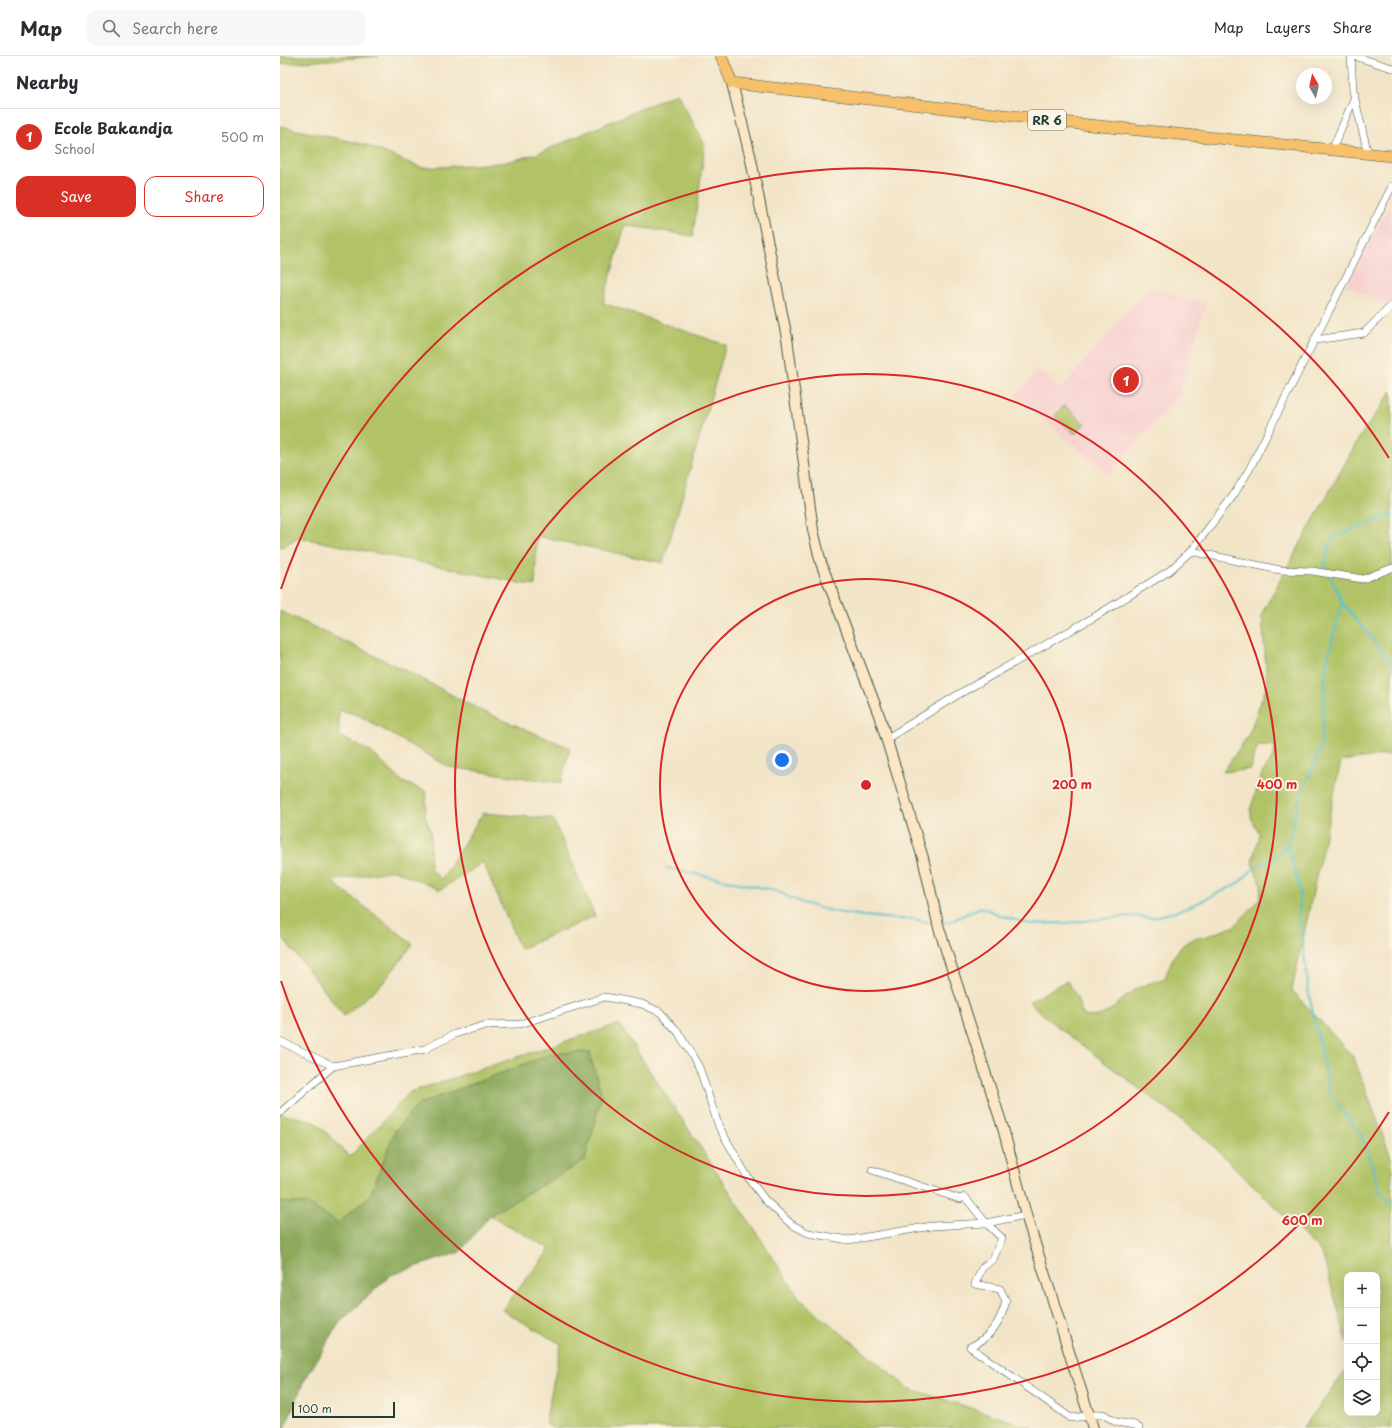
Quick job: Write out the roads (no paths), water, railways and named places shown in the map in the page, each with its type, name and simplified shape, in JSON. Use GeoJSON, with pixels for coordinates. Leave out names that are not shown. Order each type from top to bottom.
{"type":"FeatureCollection","features":[{"type":"Feature","properties":{"kind":"main road"},"geometry":{"type":"LineString","coordinates":[[721,56],[732,83],[750,155],[787,338],[813,530],[821,563],[849,634],[886,739],[923,858],[939,928],[1003,1128],[1026,1215],[1093,1428]]}},
{"type":"Feature","properties":{"kind":"main road","name":"RR 6"},"geometry":{"type":"LineString","coordinates":[[732,83],[1080,124],[1392,156]]}},
{"type":"Feature","properties":{"kind":"street"},"geometry":{"type":"LineString","coordinates":[[1351,56],[1355,96],[1368,154]]}},
{"type":"Feature","properties":{"kind":"street"},"geometry":{"type":"LineString","coordinates":[[1354,56],[1392,68]]}},
{"type":"Feature","properties":{"kind":"street"},"geometry":{"type":"LineString","coordinates":[[1332,150],[1355,96]]}},
{"type":"Feature","properties":{"kind":"street"},"geometry":{"type":"LineString","coordinates":[[886,739],[959,694],[1138,591],[1169,571],[1191,551],[1233,496],[1249,470],[1392,186]]}},
{"type":"Feature","properties":{"kind":"street"},"geometry":{"type":"LineString","coordinates":[[1315,340],[1364,333],[1392,305]]}},
{"type":"Feature","properties":{"kind":"street"},"geometry":{"type":"LineString","coordinates":[[1191,551],[1280,570],[1312,571],[1363,579],[1392,568]]}},
{"type":"Feature","properties":{"kind":"street"},"geometry":{"type":"LineString","coordinates":[[280,1113],[333,1066],[425,1049],[455,1034],[486,1025],[520,1024],[605,997],[642,1004],[660,1012],[678,1032],[699,1067],[708,1098],[722,1134],[747,1176],[765,1200],[791,1224],[808,1233],[849,1240],[932,1226],[986,1223],[1026,1215]]}},
{"type":"Feature","properties":{"kind":"street"},"geometry":{"type":"LineString","coordinates":[[280,1041],[333,1066]]}},
{"type":"Feature","properties":{"kind":"street"},"geometry":{"type":"LineString","coordinates":[[872,1170],[960,1199],[965,1197],[986,1223],[1002,1238],[993,1259],[982,1268],[975,1284],[1000,1289],[1006,1301],[1003,1315],[984,1341],[970,1347],[1071,1418],[1103,1414],[1116,1422],[1135,1425],[1139,1428]]}},
{"type":"Feature","properties":{"kind":"waterway"},"geometry":{"type":"LineString","coordinates":[[1328,571],[1324,563],[1332,538],[1392,514]]}},
{"type":"Feature","properties":{"kind":"waterway"},"geometry":{"type":"LineString","coordinates":[[1330,575],[1342,602],[1392,664]]}},
{"type":"Feature","properties":{"kind":"waterway"},"geometry":{"type":"LineString","coordinates":[[941,922],[949,922],[981,907],[1005,917],[1030,924],[1066,923],[1128,916],[1152,918],[1187,908],[1237,884],[1251,871],[1280,854],[1287,844],[1293,827],[1296,809],[1321,747],[1326,665],[1342,602]]}},
{"type":"Feature","properties":{"kind":"waterway"},"geometry":{"type":"LineString","coordinates":[[1287,844],[1300,890],[1299,914],[1309,994],[1330,1094],[1361,1135],[1366,1145],[1378,1187],[1392,1207]]}},
{"type":"Feature","properties":{"kind":"waterway"},"geometry":{"type":"LineString","coordinates":[[667,868],[777,891],[805,904],[836,912],[883,918],[911,919],[934,923]]}},
{"type":"Feature","properties":{"kind":"place","name":"Ecole Bakandja"},"geometry":{"type":"Point","coordinates":[1126,380]}}]}
